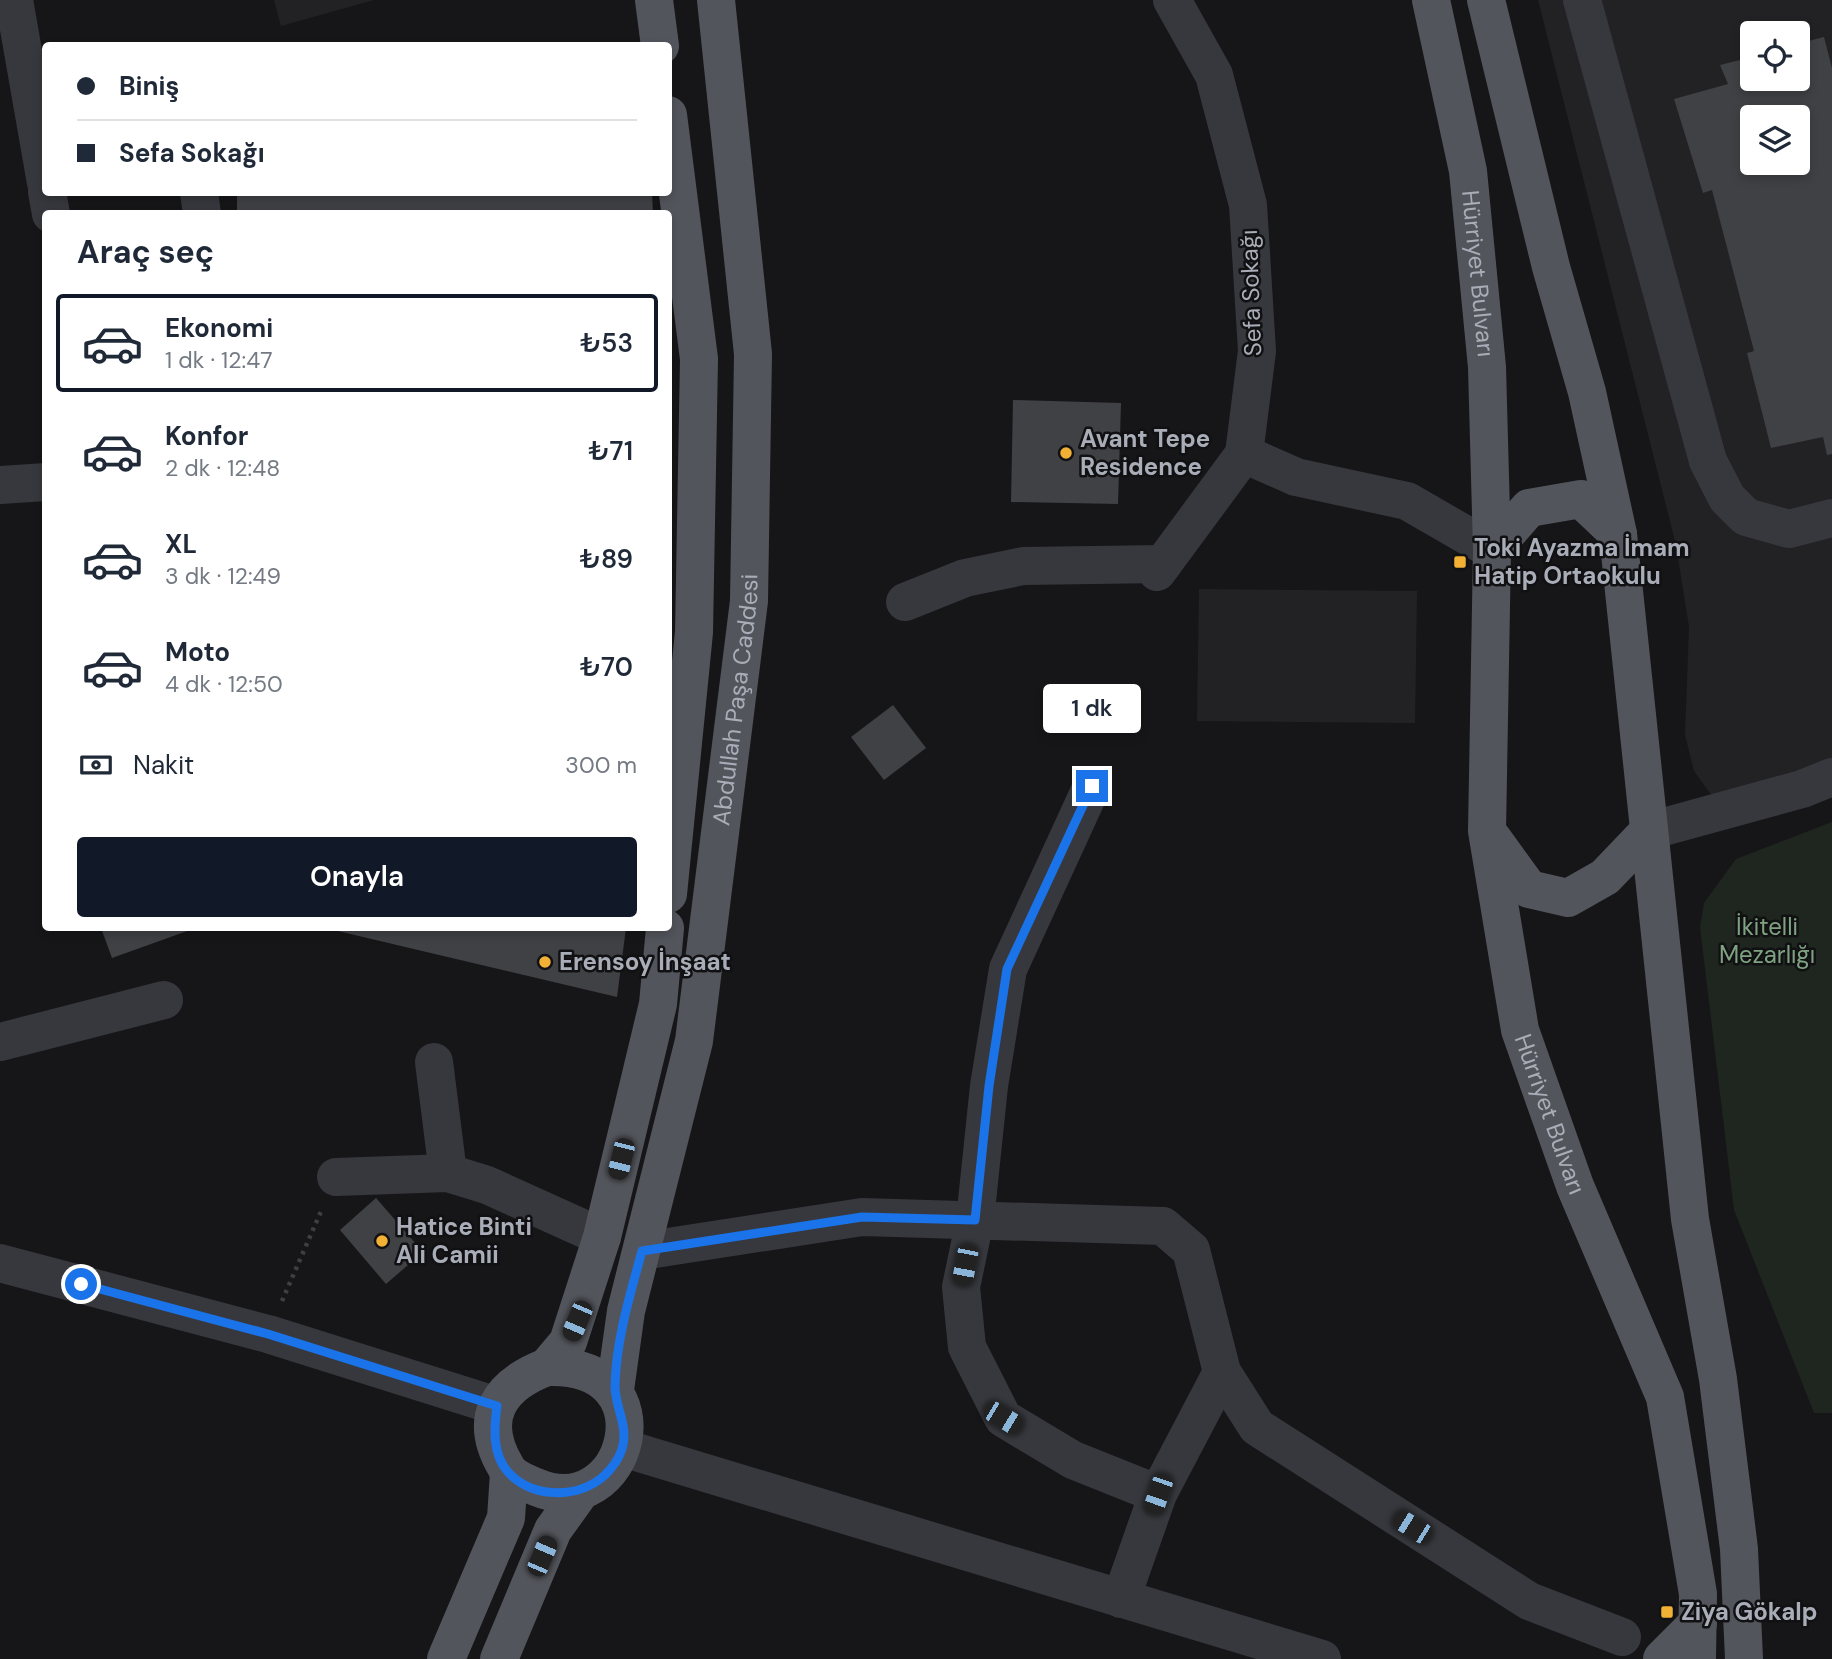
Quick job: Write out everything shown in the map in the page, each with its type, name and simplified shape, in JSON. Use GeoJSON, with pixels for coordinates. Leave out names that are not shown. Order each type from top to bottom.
{"type":"FeatureCollection","features":[{"type":"Feature","properties":{"kind":"main road"},"geometry":{"type":"LineString","coordinates":[[654,0],[659,42]]}},
{"type":"Feature","properties":{"kind":"main road","name":"Abdullah Paşa Caddesi"},"geometry":{"type":"LineString","coordinates":[[615,1390],[626,1311],[694,1041],[749,601],[753,354],[716,0]]}},
{"type":"Feature","properties":{"kind":"main road","name":"Hürriyet Bulvarı"},"geometry":{"type":"LineString","coordinates":[[1431,0],[1468,171],[1487,368],[1492,550],[1487,831],[1520,1030],[1575,1186],[1665,1397],[1698,1594],[1697,1641]]}},
{"type":"Feature","properties":{"kind":"main road"},"geometry":{"type":"LineString","coordinates":[[1486,0],[1551,267],[1587,392],[1618,534],[1690,1219],[1718,1379],[1739,1549],[1744,1659]]}},
{"type":"Feature","properties":{"kind":"main road","name":"Abdullah Paşa Caddesi"},"geometry":{"type":"LineString","coordinates":[[672,146],[699,359],[694,632],[672,854]]}},
{"type":"Feature","properties":{"kind":"main road"},"geometry":{"type":"LineString","coordinates":[[1492,550],[1529,508],[1581,499],[1618,534]]}},
{"type":"Feature","properties":{"kind":"main road"},"geometry":{"type":"LineString","coordinates":[[1487,831],[1529,889],[1568,898],[1605,877],[1649,831]]}},
{"type":"Feature","properties":{"kind":"main road"},"geometry":{"type":"LineString","coordinates":[[547,1367],[572,1331],[602,1237],[658,1004],[665,931]]}},
{"type":"Feature","properties":{"kind":"main road"},"geometry":{"type":"LineString","coordinates":[[446,1659],[506,1518],[509,1473],[496,1443],[497,1406],[512,1384],[523,1376],[547,1367],[574,1367],[588,1371],[615,1390],[625,1430],[622,1448],[607,1473],[581,1492],[553,1530],[499,1659]]}},
{"type":"Feature","properties":{"kind":"main road"},"geometry":{"type":"LineString","coordinates":[[509,1473],[545,1491],[559,1494],[581,1492]]}},
{"type":"Feature","properties":{"kind":"main road"},"geometry":{"type":"LineString","coordinates":[[1662,1659],[1697,1641]]}},
{"type":"Feature","properties":{"kind":"street"},"geometry":{"type":"LineString","coordinates":[[14,0],[24,93],[42,167]]}},
{"type":"Feature","properties":{"kind":"street","name":"Sefa Sokağı"},"geometry":{"type":"LineString","coordinates":[[905,602],[965,578],[1023,566],[1160,568],[1244,454],[1257,351],[1248,205],[1214,75],[1172,0]]}},
{"type":"Feature","properties":{"kind":"street"},"geometry":{"type":"LineString","coordinates":[[1582,0],[1708,461],[1727,498],[1746,517],[1789,529],[1832,518]]}},
{"type":"Feature","properties":{"kind":"street"},"geometry":{"type":"LineString","coordinates":[[1244,454],[1296,477],[1407,500],[1492,550]]}},
{"type":"Feature","properties":{"kind":"street"},"geometry":{"type":"LineString","coordinates":[[0,485],[42,482]]}},
{"type":"Feature","properties":{"kind":"street"},"geometry":{"type":"LineString","coordinates":[[1649,831],[1802,789],[1832,777]]}},
{"type":"Feature","properties":{"kind":"street"},"geometry":{"type":"LineString","coordinates":[[1092,786],[1007,969],[989,1086],[975,1220],[961,1287],[967,1347],[1003,1418],[1073,1460],[1158,1494]]}},
{"type":"Feature","properties":{"kind":"street"},"geometry":{"type":"LineString","coordinates":[[0,1042],[164,1000]]}},
{"type":"Feature","properties":{"kind":"street"},"geometry":{"type":"LineString","coordinates":[[434,1062],[448,1172]]}},
{"type":"Feature","properties":{"kind":"street"},"geometry":{"type":"LineString","coordinates":[[336,1177],[448,1172],[487,1185],[602,1237]]}},
{"type":"Feature","properties":{"kind":"street"},"geometry":{"type":"LineString","coordinates":[[642,1251],[862,1217],[1163,1226],[1191,1250],[1222,1372],[1257,1427],[1529,1601],[1622,1637]]}},
{"type":"Feature","properties":{"kind":"street"},"geometry":{"type":"LineString","coordinates":[[0,1263],[268,1334],[497,1406]]}},
{"type":"Feature","properties":{"kind":"street"},"geometry":{"type":"LineString","coordinates":[[1121,1599],[1158,1494],[1222,1372]]}},
{"type":"Feature","properties":{"kind":"street"},"geometry":{"type":"LineString","coordinates":[[622,1448],[1322,1659]]}},
{"type":"Feature","properties":{"kind":"path"},"geometry":{"type":"LineString","coordinates":[[268,1334],[336,1177]]}},
{"type":"Feature","properties":{"kind":"shaded area"},"geometry":{"type":"Polygon","coordinates":[[[274,0],[374,0],[281,26],[274,0]]]}},
{"type":"Feature","properties":{"kind":"shaded area"},"geometry":{"type":"Polygon","coordinates":[[[1538,0],[1832,0],[1832,786],[1717,803],[1694,771],[1685,735],[1689,627],[1676,545],[1538,0]]]}},
{"type":"Feature","properties":{"kind":"shaded area"},"geometry":{"type":"Polygon","coordinates":[[[1199,589],[1417,591],[1415,723],[1197,721],[1199,589]]]}},
{"type":"Feature","properties":{"kind":"green space","name":"İkitelli Mezarlığı"},"geometry":{"type":"Polygon","coordinates":[[[1832,822],[1832,1413],[1814,1413],[1734,1210],[1700,927],[1704,903],[1736,859],[1832,822]]]}},
{"type":"Feature","properties":{"kind":"building"},"geometry":{"type":"Polygon","coordinates":[[[1824,37],[1832,68],[1832,454],[1827,455],[1823,437],[1771,448],[1747,353],[1754,351],[1712,190],[1703,193],[1674,99],[1728,84],[1720,65],[1740,60],[1740,91],[1810,91],[1810,41],[1824,37]]]}},
{"type":"Feature","properties":{"kind":"building"},"geometry":{"type":"Polygon","coordinates":[[[237,196],[652,196],[653,210],[237,210],[237,196]]]}},
{"type":"Feature","properties":{"kind":"building","name":"Avant Tepe Residence"},"geometry":{"type":"Polygon","coordinates":[[[1013,400],[1121,403],[1118,504],[1011,502],[1013,400]]]}},
{"type":"Feature","properties":{"kind":"building"},"geometry":{"type":"Polygon","coordinates":[[[893,705],[926,748],[884,780],[851,737],[893,705]]]}},
{"type":"Feature","properties":{"kind":"building"},"geometry":{"type":"Polygon","coordinates":[[[102,931],[187,931],[112,958],[102,931]]]}},
{"type":"Feature","properties":{"kind":"building","name":"Erensoy İnşaat"},"geometry":{"type":"Polygon","coordinates":[[[338,931],[626,931],[617,997],[338,931]]]}},
{"type":"Feature","properties":{"kind":"building","name":"Hatice Binti Ali Camii"},"geometry":{"type":"Polygon","coordinates":[[[376,1198],[423,1252],[386,1284],[340,1230],[376,1198]]]}},
{"type":"Feature","properties":{"kind":"place","name":"Avant Tepe Residence"},"geometry":{"type":"Point","coordinates":[1066,453]}},
{"type":"Feature","properties":{"kind":"place","name":"Toki Ayazma İmam Hatip Ortaokulu"},"geometry":{"type":"Point","coordinates":[1460,562]}},
{"type":"Feature","properties":{"kind":"place","name":"Erensoy İnşaat"},"geometry":{"type":"Point","coordinates":[545,962]}},
{"type":"Feature","properties":{"kind":"place","name":"Hatice Binti Ali Camii"},"geometry":{"type":"Point","coordinates":[382,1241]}},
{"type":"Feature","properties":{"kind":"place","name":"Ziya Gökalp"},"geometry":{"type":"Point","coordinates":[1667,1612]}},
{"type":"Feature","properties":{"kind":"route"},"geometry":{"type":"LineString","coordinates":[[81,1284],[268,1334],[497,1406],[494,1427],[496,1443],[500,1458],[509,1473],[545,1491],[559,1494],[581,1492],[607,1473],[622,1448],[625,1430],[615,1390],[618,1351],[642,1251],[862,1217],[975,1220],[989,1086],[1007,969],[1092,786]]}}]}
